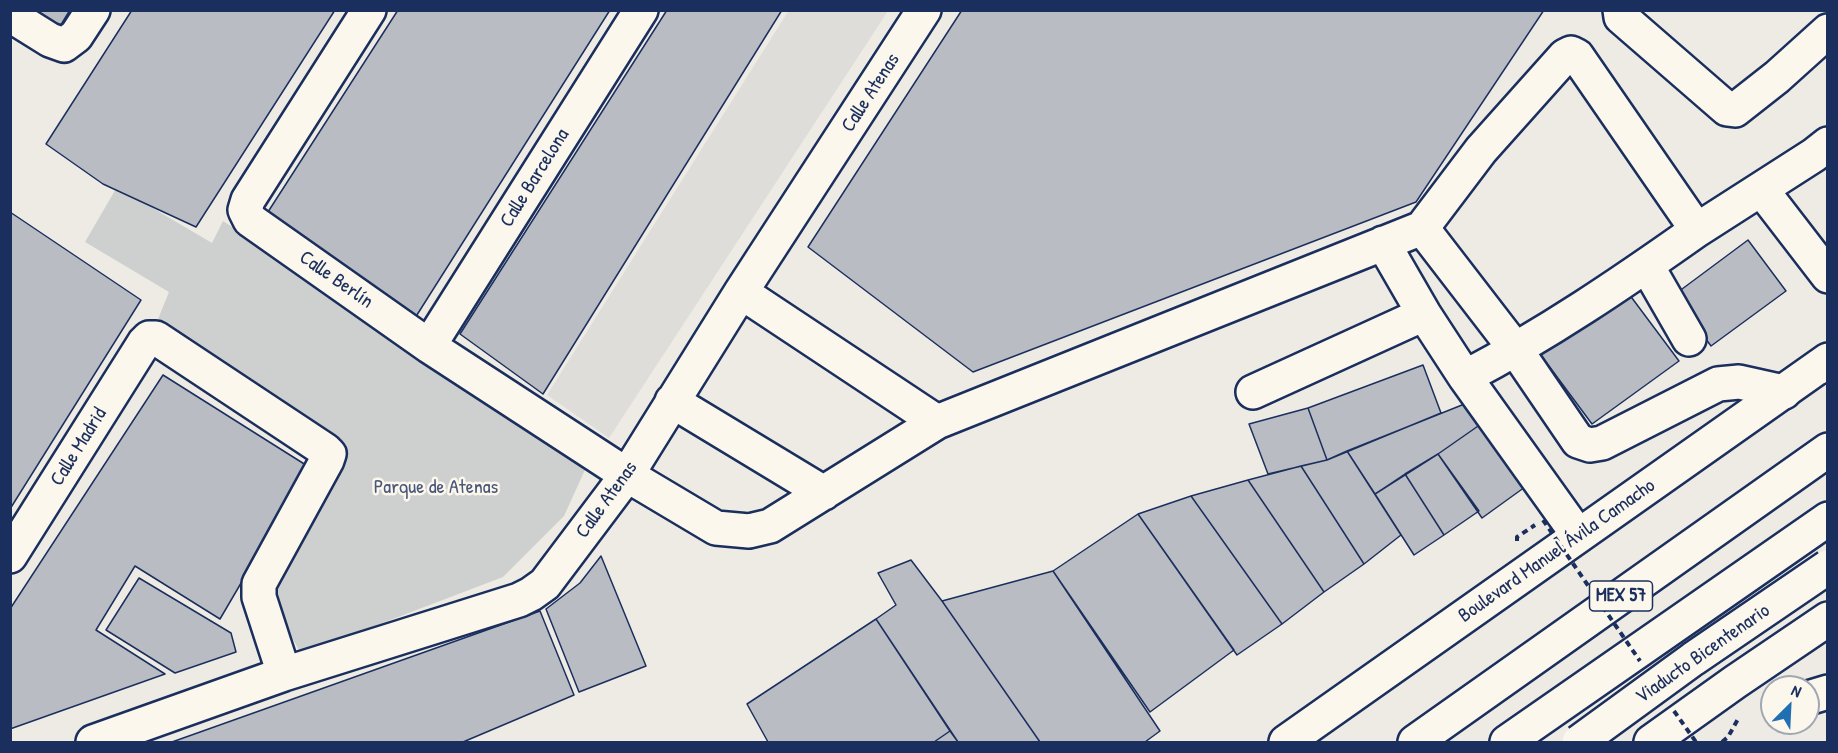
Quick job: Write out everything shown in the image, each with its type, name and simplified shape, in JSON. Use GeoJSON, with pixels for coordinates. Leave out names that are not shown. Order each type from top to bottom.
{"type":"FeatureCollection","features":[{"type":"Feature","properties":{"kind":"main road"},"geometry":{"type":"LineString","coordinates":[[10,15],[50,40],[64,45],[76,36],[93,10]]}},
{"type":"Feature","properties":{"kind":"main road","name":"Calle Berlín"},"geometry":{"type":"LineString","coordinates":[[369,10],[248,200],[245,210],[250,220],[429,346],[627,475],[716,528],[749,531],[770,526],[938,422],[1422,228]]}},
{"type":"Feature","properties":{"kind":"main road","name":"Calle Barcelona"},"geometry":{"type":"LineString","coordinates":[[429,346],[640,10]]}},
{"type":"Feature","properties":{"kind":"main road","name":"Calle Atenas"},"geometry":{"type":"LineString","coordinates":[[93,742],[284,674],[531,594],[545,584],[627,475],[672,400],[924,10]]}},
{"type":"Feature","properties":{"kind":"main road"},"geometry":{"type":"LineString","coordinates":[[1620,10],[1621,17],[1727,109],[1735,110],[1777,77],[1827,31]]}},
{"type":"Feature","properties":{"kind":"main road"},"geometry":{"type":"LineString","coordinates":[[1697,231],[1577,56],[1571,54],[1565,56],[1488,142],[1422,228],[1516,350],[1578,441],[1590,445],[1602,443],[1718,384],[1739,382],[1784,392]]}},
{"type":"Feature","properties":{"kind":"main road"},"geometry":{"type":"LineString","coordinates":[[1465,377],[1516,350],[1586,307],[1697,231],[1823,151]]}},
{"type":"Feature","properties":{"kind":"main road"},"geometry":{"type":"LineString","coordinates":[[1761,189],[1827,276]]}},
{"type":"Feature","properties":{"kind":"main road"},"geometry":{"type":"LineString","coordinates":[[1383,243],[1424,314],[1465,377],[1578,535]]}},
{"type":"Feature","properties":{"kind":"main road"},"geometry":{"type":"LineString","coordinates":[[1647,266],[1689,339]]}},
{"type":"Feature","properties":{"kind":"main road"},"geometry":{"type":"LineString","coordinates":[[741,292],[938,422]]}},
{"type":"Feature","properties":{"kind":"main road"},"geometry":{"type":"LineString","coordinates":[[1252,392],[1424,314]]}},
{"type":"Feature","properties":{"kind":"main road","name":"Calle Madrid"},"geometry":{"type":"LineString","coordinates":[[10,556],[144,343],[149,338],[156,338],[329,454],[259,584],[258,590],[284,674]]}},
{"type":"Feature","properties":{"kind":"main road","name":"Boulevard Manuel Ávila Camacho"},"geometry":{"type":"LineString","coordinates":[[1286,742],[1578,535],[1825,364]]}},
{"type":"Feature","properties":{"kind":"main road"},"geometry":{"type":"LineString","coordinates":[[672,400],[824,493]]}},
{"type":"Feature","properties":{"kind":"main road","name":"MEX 57"},"geometry":{"type":"LineString","coordinates":[[1415,742],[1827,450]]}},
{"type":"Feature","properties":{"kind":"main road","name":"MEX 57"},"geometry":{"type":"LineString","coordinates":[[1507,742],[1827,519]]}},
{"type":"Feature","properties":{"kind":"main road","name":"Viaducto Bicentenario"},"geometry":{"type":"LineString","coordinates":[[1579,742],[1693,659],[1827,567]]}},
{"type":"Feature","properties":{"kind":"main road"},"geometry":{"type":"LineString","coordinates":[[1652,742],[1735,682],[1826,621]]}},
{"type":"Feature","properties":{"kind":"path"},"geometry":{"type":"LineString","coordinates":[[1543,520],[1643,665]]}},
{"type":"Feature","properties":{"kind":"path"},"geometry":{"type":"LineString","coordinates":[[1669,704],[1696,742]]}},
{"type":"Feature","properties":{"kind":"shaded area"},"geometry":{"type":"Polygon","coordinates":[[[789,10],[888,11],[609,438],[547,395],[789,10]]]}},
{"type":"Feature","properties":{"kind":"green space","name":"Parque de Atenas"},"geometry":{"type":"Polygon","coordinates":[[[117,187],[212,243],[223,221],[589,461],[564,516],[503,577],[301,654],[265,587],[337,448],[154,329],[169,292],[85,242],[117,187]]]}},
{"type":"Feature","properties":{"kind":"building"},"geometry":{"type":"Polygon","coordinates":[[[33,10],[70,10],[59,28],[33,10]]]}},
{"type":"Feature","properties":{"kind":"building"},"geometry":{"type":"Polygon","coordinates":[[[132,10],[335,10],[196,227],[103,184],[46,144],[132,10]]]}},
{"type":"Feature","properties":{"kind":"building"},"geometry":{"type":"Polygon","coordinates":[[[398,10],[610,10],[415,318],[266,215],[398,10]]]}},
{"type":"Feature","properties":{"kind":"building"},"geometry":{"type":"Polygon","coordinates":[[[667,10],[782,10],[543,394],[460,334],[667,10]]]}},
{"type":"Feature","properties":{"kind":"building"},"geometry":{"type":"Polygon","coordinates":[[[962,10],[1544,10],[1416,202],[973,372],[808,247],[962,10]]]}},
{"type":"Feature","properties":{"kind":"building"},"geometry":{"type":"Polygon","coordinates":[[[10,212],[141,300],[10,509],[10,212]]]}},
{"type":"Feature","properties":{"kind":"building"},"geometry":{"type":"Polygon","coordinates":[[[1748,240],[1786,291],[1711,346],[1674,295],[1748,240]]]}},
{"type":"Feature","properties":{"kind":"building"},"geometry":{"type":"Polygon","coordinates":[[[1626,290],[1679,361],[1592,424],[1540,354],[1626,290]]]}},
{"type":"Feature","properties":{"kind":"building"},"geometry":{"type":"Polygon","coordinates":[[[1423,365],[1441,413],[1327,460],[1308,408],[1423,365]]]}},
{"type":"Feature","properties":{"kind":"building"},"geometry":{"type":"Polygon","coordinates":[[[163,375],[309,467],[220,619],[135,566],[96,630],[165,674],[10,729],[10,609],[163,375]]]}},
{"type":"Feature","properties":{"kind":"building"},"geometry":{"type":"Polygon","coordinates":[[[1467,403],[1481,424],[1375,494],[1347,451],[1467,403]]]}},
{"type":"Feature","properties":{"kind":"building"},"geometry":{"type":"Polygon","coordinates":[[[1308,408],[1327,460],[1268,474],[1249,424],[1308,408]]]}},
{"type":"Feature","properties":{"kind":"building"},"geometry":{"type":"Polygon","coordinates":[[[1481,424],[1525,487],[1482,518],[1438,454],[1481,424]]]}},
{"type":"Feature","properties":{"kind":"building"},"geometry":{"type":"Polygon","coordinates":[[[1347,451],[1401,535],[1364,564],[1301,466],[1327,460],[1347,451]]]}},
{"type":"Feature","properties":{"kind":"building"},"geometry":{"type":"Polygon","coordinates":[[[1438,454],[1479,511],[1444,535],[1405,474],[1438,454]]]}},
{"type":"Feature","properties":{"kind":"building"},"geometry":{"type":"Polygon","coordinates":[[[1301,466],[1364,564],[1324,592],[1248,480],[1301,466]]]}},
{"type":"Feature","properties":{"kind":"building"},"geometry":{"type":"Polygon","coordinates":[[[1405,474],[1444,535],[1414,555],[1375,494],[1405,474]]]}},
{"type":"Feature","properties":{"kind":"building"},"geometry":{"type":"Polygon","coordinates":[[[1248,480],[1324,592],[1282,624],[1191,496],[1248,480]]]}},
{"type":"Feature","properties":{"kind":"building"},"geometry":{"type":"Polygon","coordinates":[[[1191,496],[1282,624],[1237,655],[1138,514],[1191,496]]]}},
{"type":"Feature","properties":{"kind":"building"},"geometry":{"type":"Polygon","coordinates":[[[1138,514],[1234,650],[1150,712],[1053,571],[1138,514]]]}},
{"type":"Feature","properties":{"kind":"building"},"geometry":{"type":"Polygon","coordinates":[[[601,556],[646,666],[579,692],[546,609],[580,583],[601,556]]]}},
{"type":"Feature","properties":{"kind":"building"},"geometry":{"type":"Polygon","coordinates":[[[911,560],[1040,742],[958,742],[876,619],[896,605],[878,573],[911,560]]]}},
{"type":"Feature","properties":{"kind":"building"},"geometry":{"type":"Polygon","coordinates":[[[1053,571],[1160,731],[1145,742],[1040,742],[942,601],[1053,571]]]}},
{"type":"Feature","properties":{"kind":"building"},"geometry":{"type":"Polygon","coordinates":[[[139,578],[231,633],[236,652],[175,673],[106,630],[139,578]]]}},
{"type":"Feature","properties":{"kind":"building"},"geometry":{"type":"Polygon","coordinates":[[[540,611],[574,695],[463,742],[172,742],[540,611]]]}},
{"type":"Feature","properties":{"kind":"building"},"geometry":{"type":"Polygon","coordinates":[[[876,619],[950,731],[934,742],[768,742],[747,704],[876,619]]]}},
{"type":"Feature","properties":{"kind":"building"},"geometry":{"type":"Polygon","coordinates":[[[950,731],[958,742],[934,742],[950,731]]]}}]}
